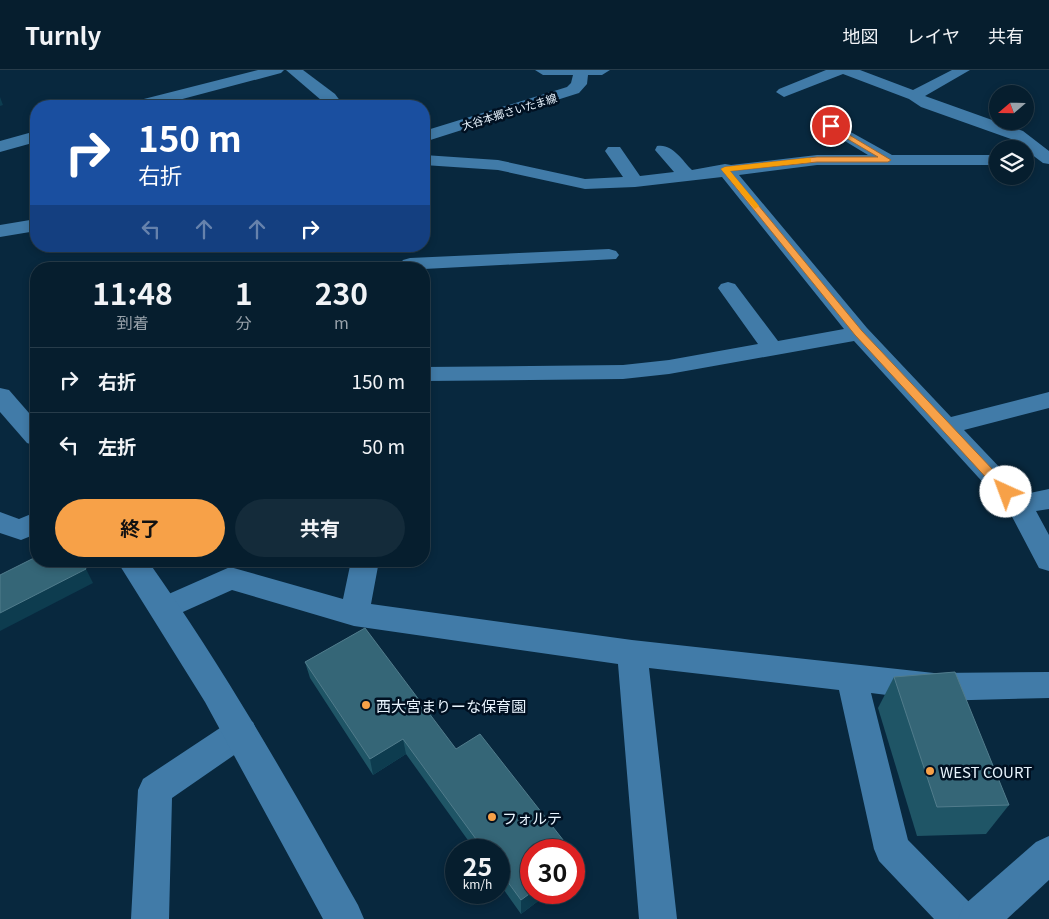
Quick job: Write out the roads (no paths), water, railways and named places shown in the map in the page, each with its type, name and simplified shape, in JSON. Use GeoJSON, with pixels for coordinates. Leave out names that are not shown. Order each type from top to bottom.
{"type":"FeatureCollection","features":[{"type":"Feature","properties":{"kind":"main road"},"geometry":{"type":"LineString","coordinates":[[161,100],[276,70]]}},
{"type":"Feature","properties":{"kind":"main road"},"geometry":{"type":"LineString","coordinates":[[543,70],[602,70]]}},
{"type":"Feature","properties":{"kind":"main road","name":"大谷本郷さいたま線"},"geometry":{"type":"LineString","coordinates":[[430,134],[573,90],[579,84],[581,71]]}},
{"type":"Feature","properties":{"kind":"main road"},"geometry":{"type":"LineString","coordinates":[[0,147],[30,138]]}},
{"type":"Feature","properties":{"kind":"main road"},"geometry":{"type":"LineString","coordinates":[[0,231],[30,226]]}},
{"type":"Feature","properties":{"kind":"main road"},"geometry":{"type":"LineString","coordinates":[[0,396],[30,430]]}},
{"type":"Feature","properties":{"kind":"main road"},"geometry":{"type":"LineString","coordinates":[[136,567],[165,608],[241,732],[344,919]]}},
{"type":"Feature","properties":{"kind":"main road"},"geometry":{"type":"LineString","coordinates":[[978,919],[1049,855]]}},
{"type":"Feature","properties":{"kind":"street"},"geometry":{"type":"LineString","coordinates":[[293,70],[331,100]]}},
{"type":"Feature","properties":{"kind":"street"},"geometry":{"type":"LineString","coordinates":[[784,92],[839,70]]}},
{"type":"Feature","properties":{"kind":"street"},"geometry":{"type":"LineString","coordinates":[[846,70],[914,96],[927,104],[1018,135],[1049,160]]}},
{"type":"Feature","properties":{"kind":"street"},"geometry":{"type":"LineString","coordinates":[[914,96],[962,70]]}},
{"type":"Feature","properties":{"kind":"street"},"geometry":{"type":"LineString","coordinates":[[831,126],[888,160]]}},
{"type":"Feature","properties":{"kind":"street"},"geometry":{"type":"LineString","coordinates":[[663,150],[686,174]]}},
{"type":"Feature","properties":{"kind":"street"},"geometry":{"type":"LineString","coordinates":[[614,151],[636,182]]}},
{"type":"Feature","properties":{"kind":"street"},"geometry":{"type":"LineString","coordinates":[[430,160],[498,165],[585,184],[636,182],[725,169],[817,160],[989,160]]}},
{"type":"Feature","properties":{"kind":"street"},"geometry":{"type":"LineString","coordinates":[[1034,160],[1049,160]]}},
{"type":"Feature","properties":{"kind":"street"},"geometry":{"type":"LineString","coordinates":[[725,169],[859,333],[1019,505],[1049,560]]}},
{"type":"Feature","properties":{"kind":"street"},"geometry":{"type":"LineString","coordinates":[[411,260],[609,255]]}},
{"type":"Feature","properties":{"kind":"street"},"geometry":{"type":"LineString","coordinates":[[728,288],[773,349]]}},
{"type":"Feature","properties":{"kind":"street"},"geometry":{"type":"LineString","coordinates":[[430,374],[622,372],[669,367],[859,333]]}},
{"type":"Feature","properties":{"kind":"street"},"geometry":{"type":"LineString","coordinates":[[946,426],[1049,400]]}},
{"type":"Feature","properties":{"kind":"street"},"geometry":{"type":"LineString","coordinates":[[1019,505],[1049,499]]}},
{"type":"Feature","properties":{"kind":"street"},"geometry":{"type":"LineString","coordinates":[[0,522],[21,530],[30,525]]}},
{"type":"Feature","properties":{"kind":"street"},"geometry":{"type":"LineString","coordinates":[[354,614],[364,567]]}},
{"type":"Feature","properties":{"kind":"street"},"geometry":{"type":"LineString","coordinates":[[165,608],[230,578],[354,614],[632,654],[934,687],[1049,685]]}},
{"type":"Feature","properties":{"kind":"street"},"geometry":{"type":"LineString","coordinates":[[632,654],[658,919]]}},
{"type":"Feature","properties":{"kind":"street"},"geometry":{"type":"LineString","coordinates":[[852,678],[892,849],[960,919]]}},
{"type":"Feature","properties":{"kind":"street"},"geometry":{"type":"LineString","coordinates":[[150,919],[155,790],[241,732]]}},
{"type":"Feature","properties":{"kind":"place","name":"西大宮まりーな保育園"},"geometry":{"type":"Point","coordinates":[366,705]}},
{"type":"Feature","properties":{"kind":"place","name":"WEST COURT"},"geometry":{"type":"Point","coordinates":[930,771]}},
{"type":"Feature","properties":{"kind":"place","name":"フォルテ"},"geometry":{"type":"Point","coordinates":[492,817]}}]}
